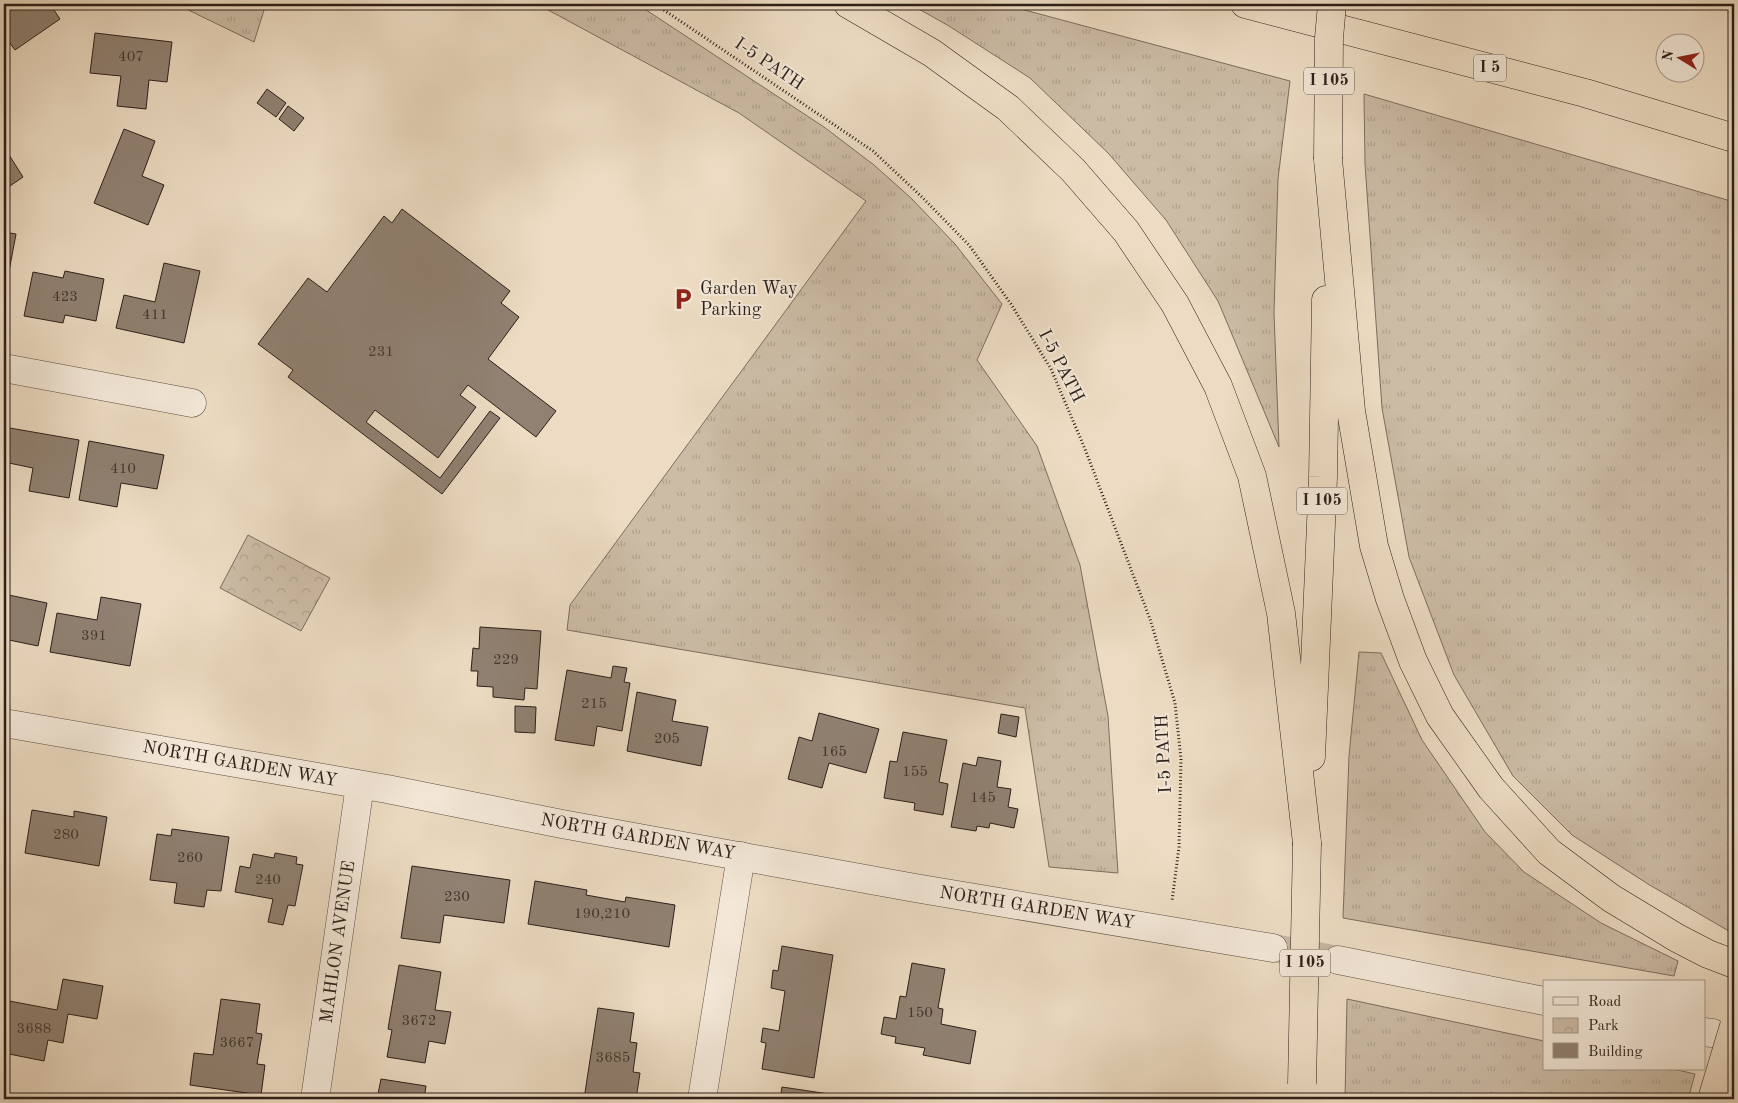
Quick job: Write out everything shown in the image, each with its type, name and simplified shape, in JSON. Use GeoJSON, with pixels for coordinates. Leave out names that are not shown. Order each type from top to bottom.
{"type":"FeatureCollection","features":[{"type":"Feature","properties":{"kind":"highway"},"geometry":{"type":"LineString","coordinates":[[848,4],[932,53],[1008,108],[1073,170],[1126,231],[1175,304],[1218,386],[1252,476],[1281,613],[1307,843]]}},
{"type":"Feature","properties":{"kind":"highway","name":"I 5"},"geometry":{"type":"LineString","coordinates":[[1245,4],[1585,93],[1734,138]]}},
{"type":"Feature","properties":{"kind":"highway","name":"I 105"},"geometry":{"type":"LineString","coordinates":[[1301,1092],[1307,843],[1323,476],[1329,38],[1332,4]]}},
{"type":"Feature","properties":{"kind":"highway"},"geometry":{"type":"LineString","coordinates":[[1328,159],[1351,411],[1374,546],[1390,599],[1413,661],[1440,716],[1491,788],[1549,852],[1619,903],[1677,938],[1708,954],[1734,964]]}},
{"type":"Feature","properties":{"kind":"highway"},"geometry":{"type":"LineString","coordinates":[[1712,1099],[1717,1031]]}},
{"type":"Feature","properties":{"kind":"street"},"geometry":{"type":"LineString","coordinates":[[4,368],[192,403]]}},
{"type":"Feature","properties":{"kind":"street","name":"NORTH GARDEN WAY"},"geometry":{"type":"LineString","coordinates":[[4,723],[360,785],[915,888],[1273,948]]}},
{"type":"Feature","properties":{"kind":"street","name":"MAHLON AVENUE"},"geometry":{"type":"LineString","coordinates":[[315,1099],[360,785]]}},
{"type":"Feature","properties":{"kind":"street"},"geometry":{"type":"LineString","coordinates":[[702,1099],[742,856]]}},
{"type":"Feature","properties":{"kind":"street"},"geometry":{"type":"LineString","coordinates":[[1338,960],[1543,1001]]}},
{"type":"Feature","properties":{"kind":"path","name":"I-5 PATH"},"geometry":{"type":"LineString","coordinates":[[655,4],[880,157],[968,244],[1012,304],[1051,369],[1085,450],[1150,619],[1175,703],[1181,759],[1179,847],[1173,896]]}},
{"type":"Feature","properties":{"kind":"green space"},"geometry":{"type":"Polygon","coordinates":[[[176,4],[266,4],[254,42],[176,4]]]}},
{"type":"Feature","properties":{"kind":"green space"},"geometry":{"type":"Polygon","coordinates":[[[537,4],[637,4],[824,127],[874,165],[911,198],[955,244],[1002,304],[977,360],[1037,446],[1080,565],[1108,716],[1118,873],[1049,867],[1025,708],[567,630],[570,605],[866,201],[739,113],[537,4]]]}},
{"type":"Feature","properties":{"kind":"green space"},"geometry":{"type":"Polygon","coordinates":[[[910,4],[1002,4],[1290,81],[1278,179],[1274,313],[1279,447],[1218,301],[1166,220],[1108,153],[1030,78],[949,26],[910,4]]]}},
{"type":"Feature","properties":{"kind":"green space"},"geometry":{"type":"Polygon","coordinates":[[[1364,94],[1734,202],[1734,934],[1648,884],[1572,835],[1513,776],[1454,675],[1409,557],[1382,408],[1365,164],[1364,94]]]}},
{"type":"Feature","properties":{"kind":"green space"},"geometry":{"type":"Polygon","coordinates":[[[248,535],[330,578],[301,631],[220,588],[248,535]]]}},
{"type":"Feature","properties":{"kind":"green space"},"geometry":{"type":"Polygon","coordinates":[[[1359,652],[1381,653],[1422,740],[1485,832],[1524,872],[1601,923],[1678,961],[1674,976],[1343,918],[1349,756],[1359,652]]]}},
{"type":"Feature","properties":{"kind":"green space"},"geometry":{"type":"Polygon","coordinates":[[[1347,999],[1543,1041],[1543,1070],[1677,1070],[1695,1074],[1688,1099],[1345,1099],[1347,999]]]}},
{"type":"Feature","properties":{"kind":"building"},"geometry":{"type":"Polygon","coordinates":[[[4,4],[50,4],[60,19],[15,50],[7,39],[4,42],[4,4]]]}},
{"type":"Feature","properties":{"kind":"building"},"geometry":{"type":"Polygon","coordinates":[[[95,33],[172,42],[167,82],[149,80],[146,109],[117,106],[121,76],[90,73],[95,33]]]}},
{"type":"Feature","properties":{"kind":"building"},"geometry":{"type":"Polygon","coordinates":[[[267,89],[286,103],[276,117],[257,103],[267,89]]]}},
{"type":"Feature","properties":{"kind":"building"},"geometry":{"type":"Polygon","coordinates":[[[288,106],[304,118],[294,131],[279,119],[288,106]]]}},
{"type":"Feature","properties":{"kind":"building"},"geometry":{"type":"Polygon","coordinates":[[[124,129],[155,141],[142,176],[164,185],[148,225],[94,203],[124,129]]]}},
{"type":"Feature","properties":{"kind":"building"},"geometry":{"type":"Polygon","coordinates":[[[4,147],[23,177],[4,190],[4,147]]]}},
{"type":"Feature","properties":{"kind":"building"},"geometry":{"type":"Polygon","coordinates":[[[402,209],[510,291],[501,303],[519,317],[488,359],[556,411],[536,437],[468,385],[460,395],[476,407],[438,458],[375,410],[366,422],[440,478],[490,411],[500,418],[442,494],[288,377],[293,370],[258,344],[308,278],[327,292],[384,216],[392,223],[402,209]]]}},
{"type":"Feature","properties":{"kind":"building"},"geometry":{"type":"Polygon","coordinates":[[[4,232],[16,234],[4,298],[4,232]]]}},
{"type":"Feature","properties":{"kind":"building"},"geometry":{"type":"Polygon","coordinates":[[[164,263],[200,271],[184,343],[116,328],[124,295],[155,302],[164,263]]]}},
{"type":"Feature","properties":{"kind":"building"},"geometry":{"type":"Polygon","coordinates":[[[65,271],[104,279],[96,321],[65,315],[63,323],[24,316],[33,272],[63,278],[65,271]]]}},
{"type":"Feature","properties":{"kind":"building"},"geometry":{"type":"Polygon","coordinates":[[[4,427],[79,440],[69,498],[29,491],[33,468],[4,462],[4,427]]]}},
{"type":"Feature","properties":{"kind":"building"},"geometry":{"type":"Polygon","coordinates":[[[89,441],[164,455],[157,489],[121,483],[117,507],[79,500],[89,441]]]}},
{"type":"Feature","properties":{"kind":"building"},"geometry":{"type":"Polygon","coordinates":[[[4,594],[47,603],[38,646],[4,639],[4,594]]]}},
{"type":"Feature","properties":{"kind":"building"},"geometry":{"type":"Polygon","coordinates":[[[101,597],[141,604],[130,666],[50,652],[57,613],[97,620],[101,597]]]}},
{"type":"Feature","properties":{"kind":"building"},"geometry":{"type":"Polygon","coordinates":[[[480,627],[541,631],[537,689],[525,688],[524,700],[493,697],[493,687],[477,686],[478,671],[471,671],[473,648],[479,649],[480,627]]]}},
{"type":"Feature","properties":{"kind":"building"},"geometry":{"type":"Polygon","coordinates":[[[613,666],[627,668],[624,682],[630,683],[622,731],[597,726],[594,746],[555,740],[567,670],[611,678],[613,666]]]}},
{"type":"Feature","properties":{"kind":"building"},"geometry":{"type":"Polygon","coordinates":[[[637,692],[676,700],[672,721],[708,727],[701,766],[627,751],[637,692]]]}},
{"type":"Feature","properties":{"kind":"building"},"geometry":{"type":"Polygon","coordinates":[[[515,706],[536,707],[535,733],[515,732],[515,706]]]}},
{"type":"Feature","properties":{"kind":"building"},"geometry":{"type":"Polygon","coordinates":[[[819,713],[879,729],[866,773],[829,763],[822,788],[788,779],[799,737],[812,741],[819,713]]]}},
{"type":"Feature","properties":{"kind":"building"},"geometry":{"type":"Polygon","coordinates":[[[1001,714],[1019,717],[1016,737],[998,733],[1001,714]]]}},
{"type":"Feature","properties":{"kind":"building"},"geometry":{"type":"Polygon","coordinates":[[[903,732],[947,740],[939,782],[948,784],[943,815],[914,810],[915,803],[884,798],[890,761],[897,762],[903,732]]]}},
{"type":"Feature","properties":{"kind":"building"},"geometry":{"type":"Polygon","coordinates":[[[978,757],[1001,761],[997,787],[1011,789],[1008,807],[1018,809],[1014,828],[990,823],[989,828],[977,826],[976,831],[951,827],[963,763],[976,766],[978,757]]]}},
{"type":"Feature","properties":{"kind":"building"},"geometry":{"type":"Polygon","coordinates":[[[32,810],[74,817],[74,811],[107,817],[99,866],[25,853],[32,810]]]}},
{"type":"Feature","properties":{"kind":"building"},"geometry":{"type":"Polygon","coordinates":[[[172,829],[229,837],[221,891],[207,890],[204,907],[174,903],[177,883],[150,880],[157,834],[171,836],[172,829]]]}},
{"type":"Feature","properties":{"kind":"building"},"geometry":{"type":"Polygon","coordinates":[[[275,853],[297,857],[296,864],[303,865],[295,906],[288,905],[283,925],[268,922],[273,899],[235,892],[240,866],[250,868],[253,854],[274,858],[275,853]]]}},
{"type":"Feature","properties":{"kind":"building"},"geometry":{"type":"Polygon","coordinates":[[[412,866],[510,880],[504,923],[444,915],[440,943],[401,938],[412,866]]]}},
{"type":"Feature","properties":{"kind":"building"},"geometry":{"type":"Polygon","coordinates":[[[535,881],[587,890],[586,895],[625,902],[626,897],[675,905],[669,947],[528,924],[535,881]]]}},
{"type":"Feature","properties":{"kind":"building"},"geometry":{"type":"Polygon","coordinates":[[[782,946],[833,955],[814,1078],[762,1069],[766,1043],[761,1042],[763,1028],[779,1031],[785,991],[771,988],[773,970],[778,971],[782,946]]]}},
{"type":"Feature","properties":{"kind":"building"},"geometry":{"type":"Polygon","coordinates":[[[912,963],[945,969],[938,1008],[943,1009],[941,1024],[976,1031],[970,1064],[923,1055],[925,1048],[895,1043],[896,1037],[881,1034],[884,1017],[896,1019],[900,996],[906,997],[912,963]]]}},
{"type":"Feature","properties":{"kind":"building"},"geometry":{"type":"Polygon","coordinates":[[[399,965],[441,972],[435,1010],[451,1012],[445,1044],[429,1041],[425,1063],[387,1057],[392,1030],[388,1029],[399,965]]]}},
{"type":"Feature","properties":{"kind":"building"},"geometry":{"type":"Polygon","coordinates":[[[63,979],[103,986],[97,1019],[68,1014],[63,1043],[48,1040],[44,1061],[4,1053],[4,1000],[57,1010],[63,979]]]}},
{"type":"Feature","properties":{"kind":"building"},"geometry":{"type":"Polygon","coordinates":[[[221,999],[260,1004],[256,1033],[262,1034],[257,1064],[265,1065],[261,1095],[190,1085],[194,1053],[213,1055],[221,999]]]}},
{"type":"Feature","properties":{"kind":"building"},"geometry":{"type":"Polygon","coordinates":[[[598,1008],[634,1013],[630,1042],[637,1043],[633,1072],[640,1073],[636,1099],[584,1099],[598,1008]]]}},
{"type":"Feature","properties":{"kind":"building"},"geometry":{"type":"Polygon","coordinates":[[[381,1079],[426,1086],[424,1099],[377,1099],[381,1079]]]}},
{"type":"Feature","properties":{"kind":"building"},"geometry":{"type":"Polygon","coordinates":[[[782,1087],[836,1095],[835,1099],[780,1099],[782,1087]]]}},
{"type":"Feature","properties":{"kind":"tunnel"},"geometry":{"type":"LineString","coordinates":[[1273,948],[1338,960]]}},
{"type":"Feature","properties":{"kind":"place","name":"Garden Way Parking"},"geometry":{"type":"Point","coordinates":[683,299]}}]}
